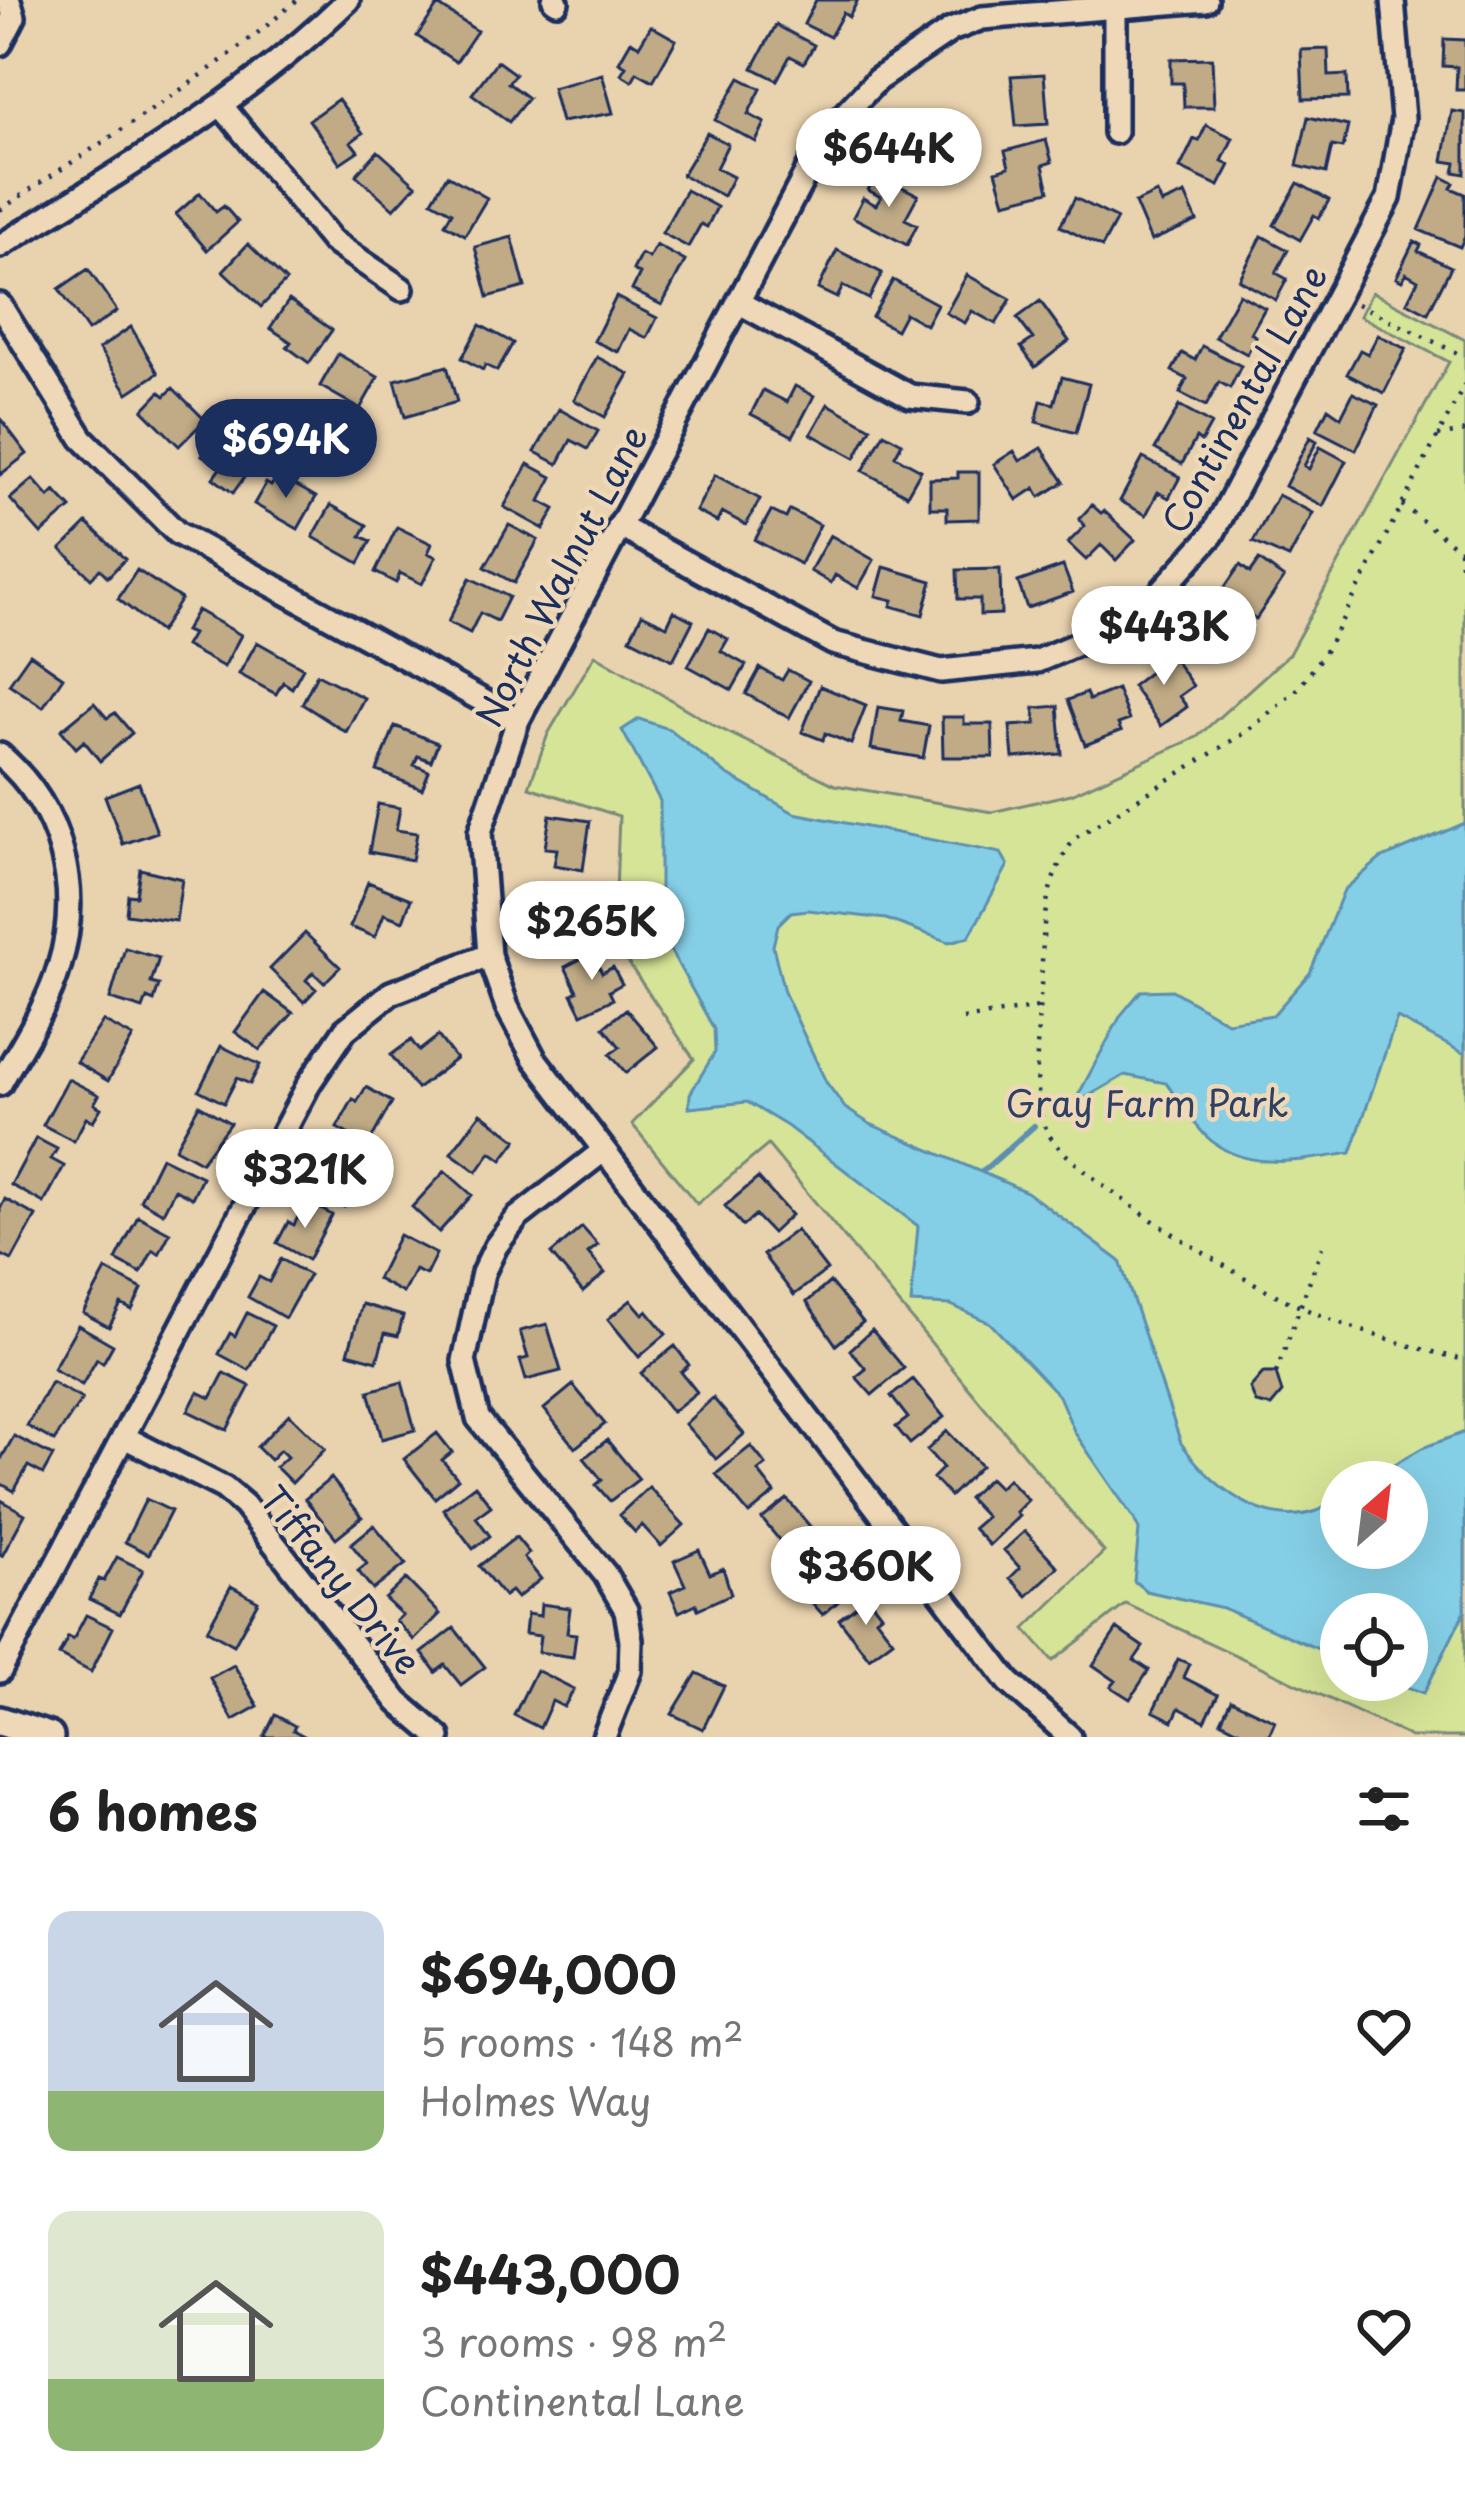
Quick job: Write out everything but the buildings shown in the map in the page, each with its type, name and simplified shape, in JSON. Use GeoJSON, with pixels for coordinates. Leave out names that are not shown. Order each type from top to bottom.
{"type":"FeatureCollection","features":[{"type":"Feature","properties":{"kind":"main road"},"geometry":{"type":"LineString","coordinates":[[0,1725],[12,1737]]}},
{"type":"Feature","properties":{"kind":"main road"},"geometry":{"type":"LineString","coordinates":[[0,1725],[49,1737]]}},
{"type":"Feature","properties":{"kind":"street"},"geometry":{"type":"LineString","coordinates":[[0,44],[14,17],[9,0]]}},
{"type":"Feature","properties":{"kind":"street","name":"North Walnut Lane"},"geometry":{"type":"LineString","coordinates":[[1070,1737],[1010,1682],[534,1058],[507,1007],[489,955],[481,832],[518,720],[813,160],[857,98],[921,47],[980,9],[1206,0]]}},
{"type":"Feature","properties":{"kind":"street","name":"Continental Lane"},"geometry":{"type":"LineString","coordinates":[[620,526],[833,643],[941,671],[1037,661],[1136,619],[1212,535],[1389,198],[1403,119],[1393,0]]}},
{"type":"Feature","properties":{"kind":"street"},"geometry":{"type":"LineString","coordinates":[[0,246],[139,164],[220,105],[338,4]]}},
{"type":"Feature","properties":{"kind":"street"},"geometry":{"type":"LineString","coordinates":[[1114,132],[1115,7]]}},
{"type":"Feature","properties":{"kind":"street"},"geometry":{"type":"LineString","coordinates":[[220,105],[332,241],[402,289]]}},
{"type":"Feature","properties":{"kind":"street"},"geometry":{"type":"LineString","coordinates":[[738,302],[910,396],[968,402]]}},
{"type":"Feature","properties":{"kind":"street"},"geometry":{"type":"LineString","coordinates":[[0,305],[82,438],[177,533],[518,720]]}},
{"type":"Feature","properties":{"kind":"street"},"geometry":{"type":"LineString","coordinates":[[0,755],[40,797],[55,826],[66,862],[68,902],[58,972],[0,1084]]}},
{"type":"Feature","properties":{"kind":"street"},"geometry":{"type":"LineString","coordinates":[[0,1671],[310,1082],[345,1030],[391,993],[489,955]]}},
{"type":"Feature","properties":{"kind":"street"},"geometry":{"type":"LineString","coordinates":[[603,1151],[517,1218],[496,1246],[483,1273],[464,1360],[478,1418],[605,1574],[626,1610],[632,1640],[630,1670],[604,1737]]}},
{"type":"Feature","properties":{"kind":"street","name":"Tiffany Drive"},"geometry":{"type":"LineString","coordinates":[[124,1437],[224,1488],[244,1505],[398,1702],[439,1737]]}},
{"type":"Feature","properties":{"kind":"path"},"geometry":{"type":"LineString","coordinates":[[0,210],[217,64],[297,0]]}},
{"type":"Feature","properties":{"kind":"path"},"geometry":{"type":"LineString","coordinates":[[1340,295],[1465,357]]}},
{"type":"Feature","properties":{"kind":"path"},"geometry":{"type":"LineString","coordinates":[[1465,384],[1328,647],[1300,687],[1249,730],[1075,838],[1055,866],[1045,905],[1039,1007],[1039,1082],[1045,1128],[1079,1170],[1300,1306],[1465,1360]]}},
{"type":"Feature","properties":{"kind":"path"},"geometry":{"type":"LineString","coordinates":[[1438,436],[1465,431]]}},
{"type":"Feature","properties":{"kind":"path"},"geometry":{"type":"LineString","coordinates":[[1402,505],[1463,547],[1461,567]]}},
{"type":"Feature","properties":{"kind":"path"},"geometry":{"type":"LineString","coordinates":[[963,1019],[1039,1007]]}},
{"type":"Feature","properties":{"kind":"path"},"geometry":{"type":"LineString","coordinates":[[1276,1373],[1322,1247]]}},
{"type":"Feature","properties":{"kind":"green space","name":"Gray Farm Park"},"geometry":{"type":"Polygon","coordinates":[[[1372,292],[1465,340],[1465,1737],[1411,1737],[1334,1701],[1428,1701],[1428,1593],[1320,1593],[1320,1695],[1126,1604],[1053,1661],[1025,1629],[1104,1552],[768,1145],[697,1204],[632,1124],[694,1059],[614,942],[619,816],[529,787],[548,734],[595,655],[715,726],[835,785],[992,812],[1071,794],[1197,737],[1289,654],[1449,362],[1360,316],[1372,292]]]}},
{"type":"Feature","properties":{"kind":"water"},"geometry":{"type":"Polygon","coordinates":[[[639,719],[669,729],[726,774],[794,813],[1001,853],[1008,865],[969,937],[949,942],[886,919],[808,910],[791,912],[778,925],[773,946],[784,992],[826,1082],[845,1108],[870,1124],[1027,1192],[1120,1261],[1181,1443],[1213,1479],[1252,1506],[1274,1514],[1320,1509],[1320,1569],[1428,1569],[1428,1461],[1400,1461],[1465,1432],[1465,1611],[1428,1685],[1428,1593],[1320,1593],[1320,1650],[1223,1608],[1146,1591],[1134,1581],[1139,1530],[1075,1433],[1059,1396],[990,1323],[951,1305],[911,1303],[918,1226],[787,1126],[747,1102],[689,1108],[690,1094],[715,1052],[714,1029],[669,948],[660,891],[660,801],[622,730],[639,719]]]}},
{"type":"Feature","properties":{"kind":"water"},"geometry":{"type":"Polygon","coordinates":[[[1465,823],[1465,1054],[1397,1018],[1351,1153],[1276,1161],[1238,1156],[1206,1136],[1166,1083],[1125,1075],[1073,1105],[1121,1015],[1141,991],[1172,990],[1227,1022],[1273,1015],[1310,973],[1344,890],[1380,859],[1465,823]]]}},
{"type":"Feature","properties":{"kind":"waterway"},"geometry":{"type":"LineString","coordinates":[[1054,1115],[1073,1104]]}},
{"type":"Feature","properties":{"kind":"waterway"},"geometry":{"type":"LineString","coordinates":[[983,1171],[1034,1126]]}}]}
